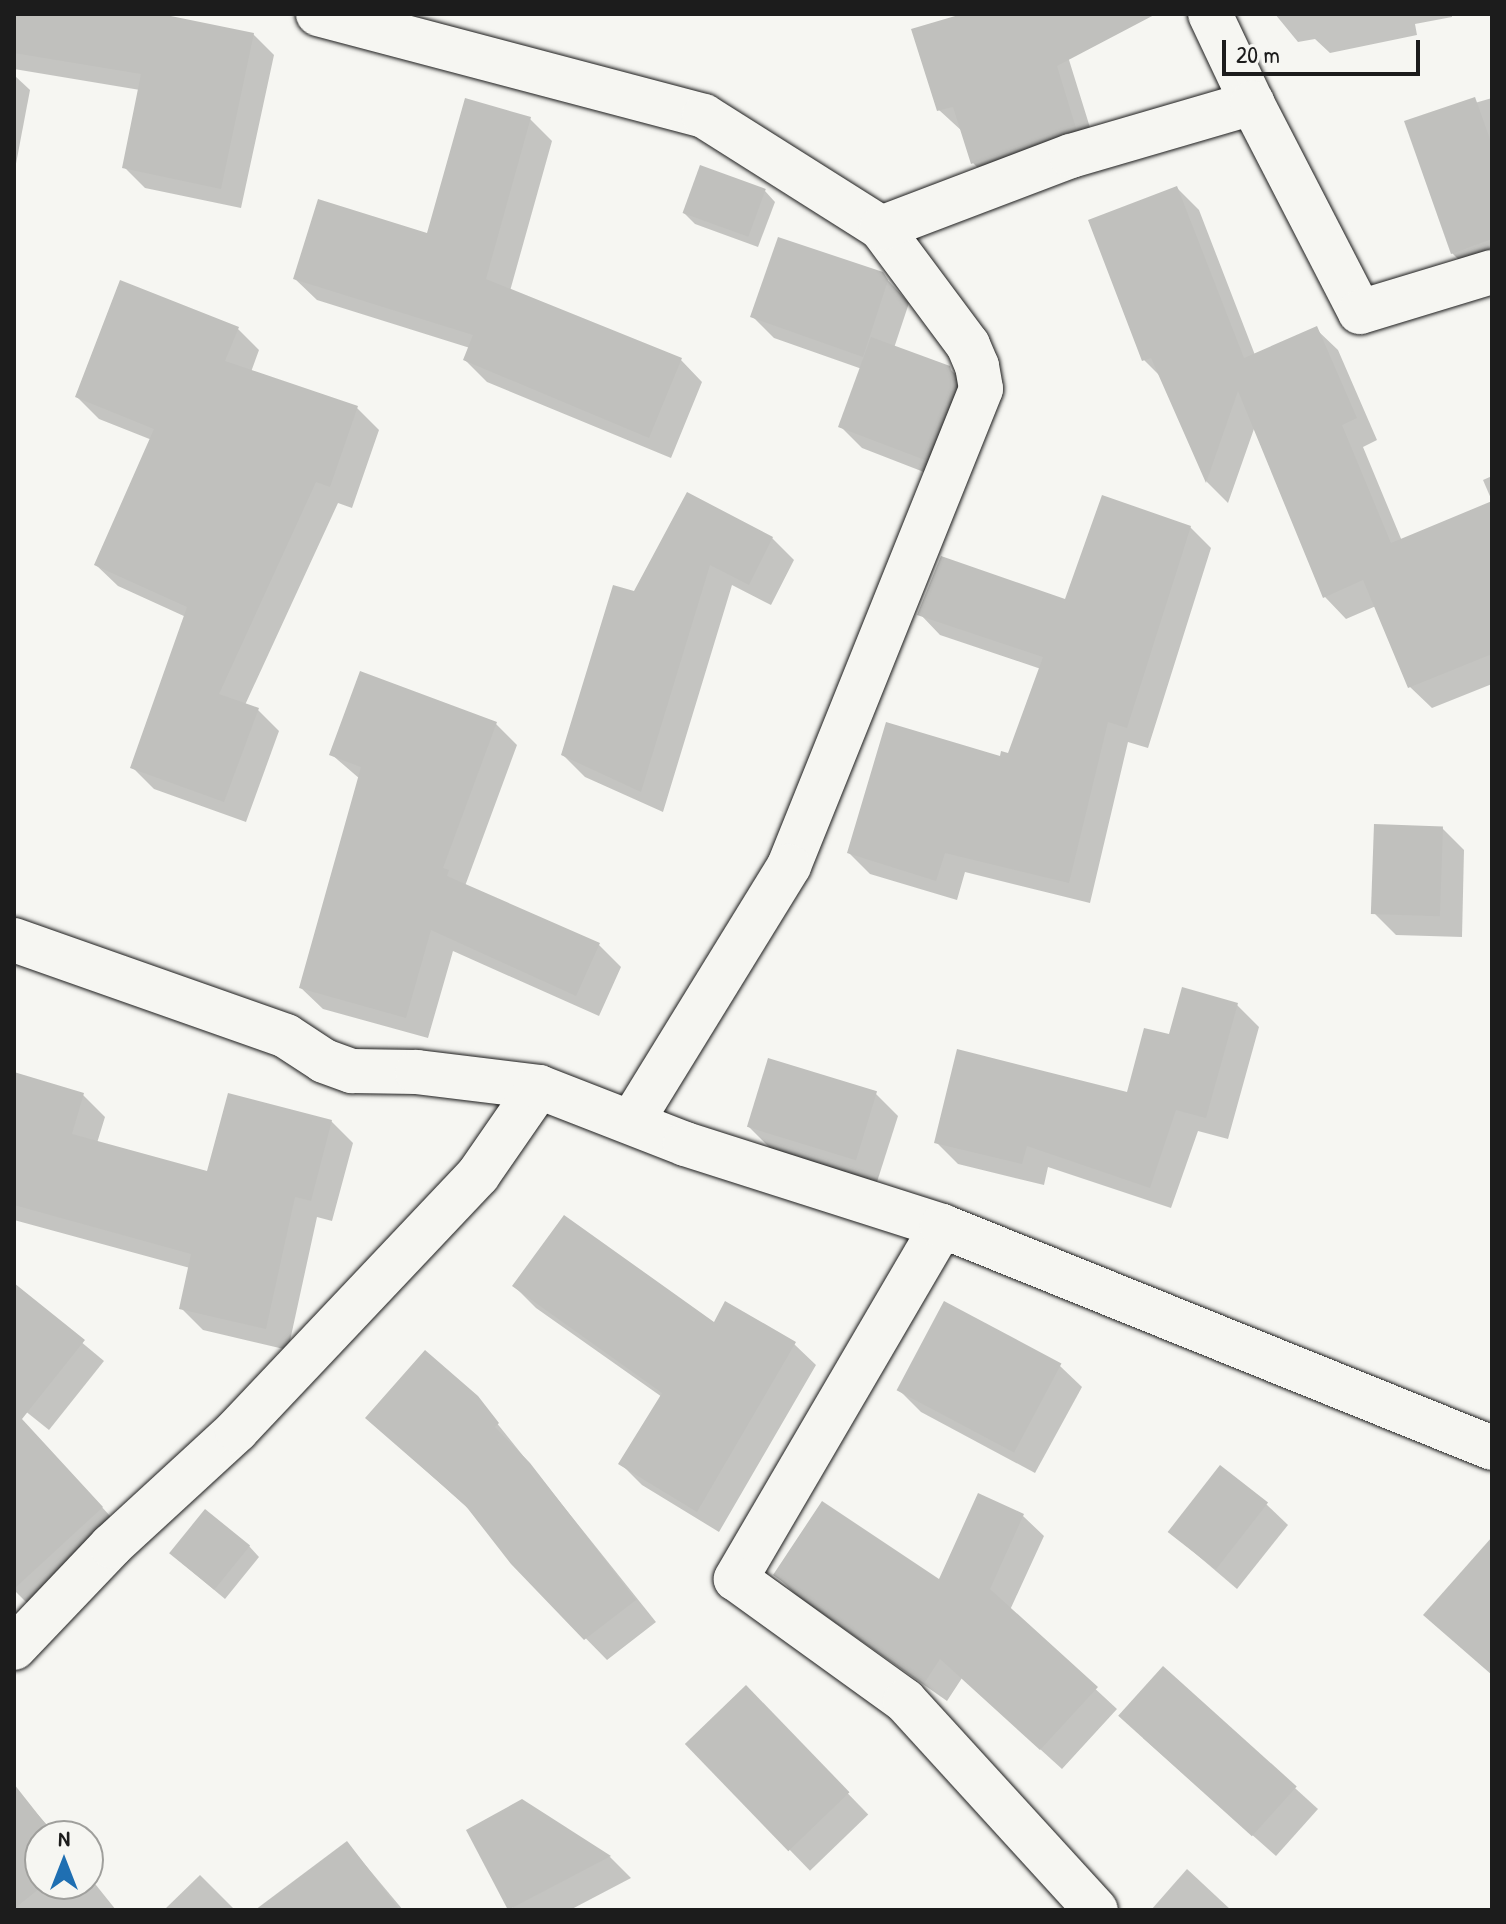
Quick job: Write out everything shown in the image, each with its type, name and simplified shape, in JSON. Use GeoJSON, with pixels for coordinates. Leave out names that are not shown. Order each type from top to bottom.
{"type":"FeatureCollection","features":[{"type":"Feature","properties":{"kind":"street"},"geometry":{"type":"LineString","coordinates":[[318,14],[704,116],[881,228],[968,345],[981,389],[789,866],[633,1120]]}},
{"type":"Feature","properties":{"kind":"street"},"geometry":{"type":"LineString","coordinates":[[1210,14],[1252,103],[1360,312],[1492,272]]}},
{"type":"Feature","properties":{"kind":"street"},"geometry":{"type":"LineString","coordinates":[[881,228],[1071,156],[1252,103]]}},
{"type":"Feature","properties":{"kind":"street"},"geometry":{"type":"LineString","coordinates":[[14,940],[286,1036],[324,1061],[352,1071],[417,1072],[539,1087],[633,1120],[685,1144],[942,1226],[1492,1448]]}},
{"type":"Feature","properties":{"kind":"street"},"geometry":{"type":"LineString","coordinates":[[14,1648],[111,1546],[237,1430],[478,1175],[539,1087]]}},
{"type":"Feature","properties":{"kind":"street"},"geometry":{"type":"LineString","coordinates":[[942,1226],[736,1579],[905,1701],[1096,1910]]}},
{"type":"Feature","properties":{"kind":"building"},"geometry":{"type":"Polygon","coordinates":[[[14,14],[161,14],[254,33],[221,189],[122,168],[141,74],[14,53],[14,14]]]}},
{"type":"Feature","properties":{"kind":"building"},"geometry":{"type":"Polygon","coordinates":[[[962,14],[1156,14],[1057,66],[1076,128],[971,164],[953,107],[937,111],[911,29],[962,14]]]}},
{"type":"Feature","properties":{"kind":"building"},"geometry":{"type":"Polygon","coordinates":[[[1475,97],[1492,145],[1492,239],[1451,254],[1404,121],[1475,97]]]}},
{"type":"Feature","properties":{"kind":"building"},"geometry":{"type":"Polygon","coordinates":[[[465,98],[531,117],[486,279],[682,358],[649,438],[463,360],[473,335],[293,279],[318,199],[427,233],[465,98]]]}},
{"type":"Feature","properties":{"kind":"building"},"geometry":{"type":"Polygon","coordinates":[[[700,165],[766,189],[748,237],[683,213],[700,165]]]}},
{"type":"Feature","properties":{"kind":"building"},"geometry":{"type":"Polygon","coordinates":[[[1177,186],[1244,358],[1317,326],[1357,418],[1342,425],[1391,543],[1492,501],[1492,654],[1408,688],[1363,580],[1323,598],[1238,391],[1206,483],[1151,358],[1142,361],[1088,220],[1177,186]]]}},
{"type":"Feature","properties":{"kind":"building"},"geometry":{"type":"Polygon","coordinates":[[[778,237],[883,272],[888,280],[863,357],[750,317],[778,237]]]}},
{"type":"Feature","properties":{"kind":"building"},"geometry":{"type":"Polygon","coordinates":[[[120,280],[239,327],[225,361],[358,406],[330,487],[316,482],[219,694],[259,708],[224,802],[130,768],[187,607],[94,565],[154,429],[75,397],[120,280]]]}},
{"type":"Feature","properties":{"kind":"building"},"geometry":{"type":"Polygon","coordinates":[[[871,337],[950,366],[955,386],[925,460],[838,427],[871,337]]]}},
{"type":"Feature","properties":{"kind":"building"},"geometry":{"type":"Polygon","coordinates":[[[687,492],[773,537],[749,585],[710,565],[641,792],[561,755],[613,585],[634,591],[687,492]]]}},
{"type":"Feature","properties":{"kind":"building"},"geometry":{"type":"Polygon","coordinates":[[[1102,495],[1191,526],[1127,728],[1108,722],[1069,883],[945,853],[936,881],[847,853],[886,722],[1000,756],[1001,751],[1008,753],[1043,657],[917,615],[941,556],[1065,599],[1102,495]]]}},
{"type":"Feature","properties":{"kind":"building"},"geometry":{"type":"Polygon","coordinates":[[[360,671],[497,722],[443,868],[449,870],[447,876],[600,943],[576,996],[431,930],[406,1018],[299,988],[361,767],[329,755],[360,671]]]}},
{"type":"Feature","properties":{"kind":"building"},"geometry":{"type":"Polygon","coordinates":[[[1374,824],[1443,826],[1440,916],[1371,914],[1374,824]]]}},
{"type":"Feature","properties":{"kind":"building"},"geometry":{"type":"Polygon","coordinates":[[[1182,987],[1238,1003],[1206,1118],[1176,1110],[1150,1188],[1027,1146],[1022,1164],[934,1143],[957,1049],[1127,1092],[1144,1028],[1169,1034],[1182,987]]]}},
{"type":"Feature","properties":{"kind":"building"},"geometry":{"type":"Polygon","coordinates":[[[768,1058],[877,1091],[856,1160],[747,1127],[768,1058]]]}},
{"type":"Feature","properties":{"kind":"building"},"geometry":{"type":"Polygon","coordinates":[[[14,1072],[84,1093],[72,1134],[207,1171],[228,1093],[332,1120],[311,1201],[295,1197],[266,1329],[179,1309],[191,1254],[14,1205],[14,1072]]]}},
{"type":"Feature","properties":{"kind":"building"},"geometry":{"type":"Polygon","coordinates":[[[564,1215],[714,1322],[725,1301],[796,1342],[697,1512],[618,1464],[662,1393],[512,1286],[564,1215]]]}},
{"type":"Feature","properties":{"kind":"building"},"geometry":{"type":"Polygon","coordinates":[[[14,1283],[85,1340],[22,1419],[103,1507],[14,1589],[14,1283]]]}},
{"type":"Feature","properties":{"kind":"building"},"geometry":{"type":"Polygon","coordinates":[[[944,1301],[1061,1363],[1014,1453],[897,1390],[944,1301]]]}},
{"type":"Feature","properties":{"kind":"building"},"geometry":{"type":"Polygon","coordinates":[[[425,1350],[478,1396],[499,1423],[495,1427],[530,1463],[636,1600],[584,1640],[511,1564],[465,1505],[365,1418],[425,1350]]]}},
{"type":"Feature","properties":{"kind":"building"},"geometry":{"type":"Polygon","coordinates":[[[1220,1465],[1268,1503],[1216,1570],[1168,1532],[1220,1465]]]}},
{"type":"Feature","properties":{"kind":"building"},"geometry":{"type":"Polygon","coordinates":[[[978,1493],[1024,1514],[990,1589],[1098,1687],[1040,1750],[940,1659],[925,1682],[773,1575],[822,1501],[939,1579],[978,1493]]]}},
{"type":"Feature","properties":{"kind":"building"},"geometry":{"type":"Polygon","coordinates":[[[205,1509],[250,1546],[214,1590],[169,1553],[205,1509]]]}},
{"type":"Feature","properties":{"kind":"building"},"geometry":{"type":"Polygon","coordinates":[[[1492,1537],[1492,1675],[1423,1615],[1492,1537]]]}},
{"type":"Feature","properties":{"kind":"building"},"geometry":{"type":"Polygon","coordinates":[[[1163,1666],[1297,1786],[1252,1836],[1118,1716],[1163,1666]]]}},
{"type":"Feature","properties":{"kind":"building"},"geometry":{"type":"Polygon","coordinates":[[[746,1685],[850,1792],[788,1851],[685,1744],[746,1685]]]}},
{"type":"Feature","properties":{"kind":"building"},"geometry":{"type":"Polygon","coordinates":[[[14,1784],[42,1820],[24,1820],[25,1900],[14,1909],[14,1784]]]}},
{"type":"Feature","properties":{"kind":"building"},"geometry":{"type":"Polygon","coordinates":[[[522,1799],[611,1856],[508,1910],[466,1830],[522,1799]]]}},
{"type":"Feature","properties":{"kind":"building"},"geometry":{"type":"Polygon","coordinates":[[[347,1841],[400,1910],[255,1910],[347,1841]]]}}]}
